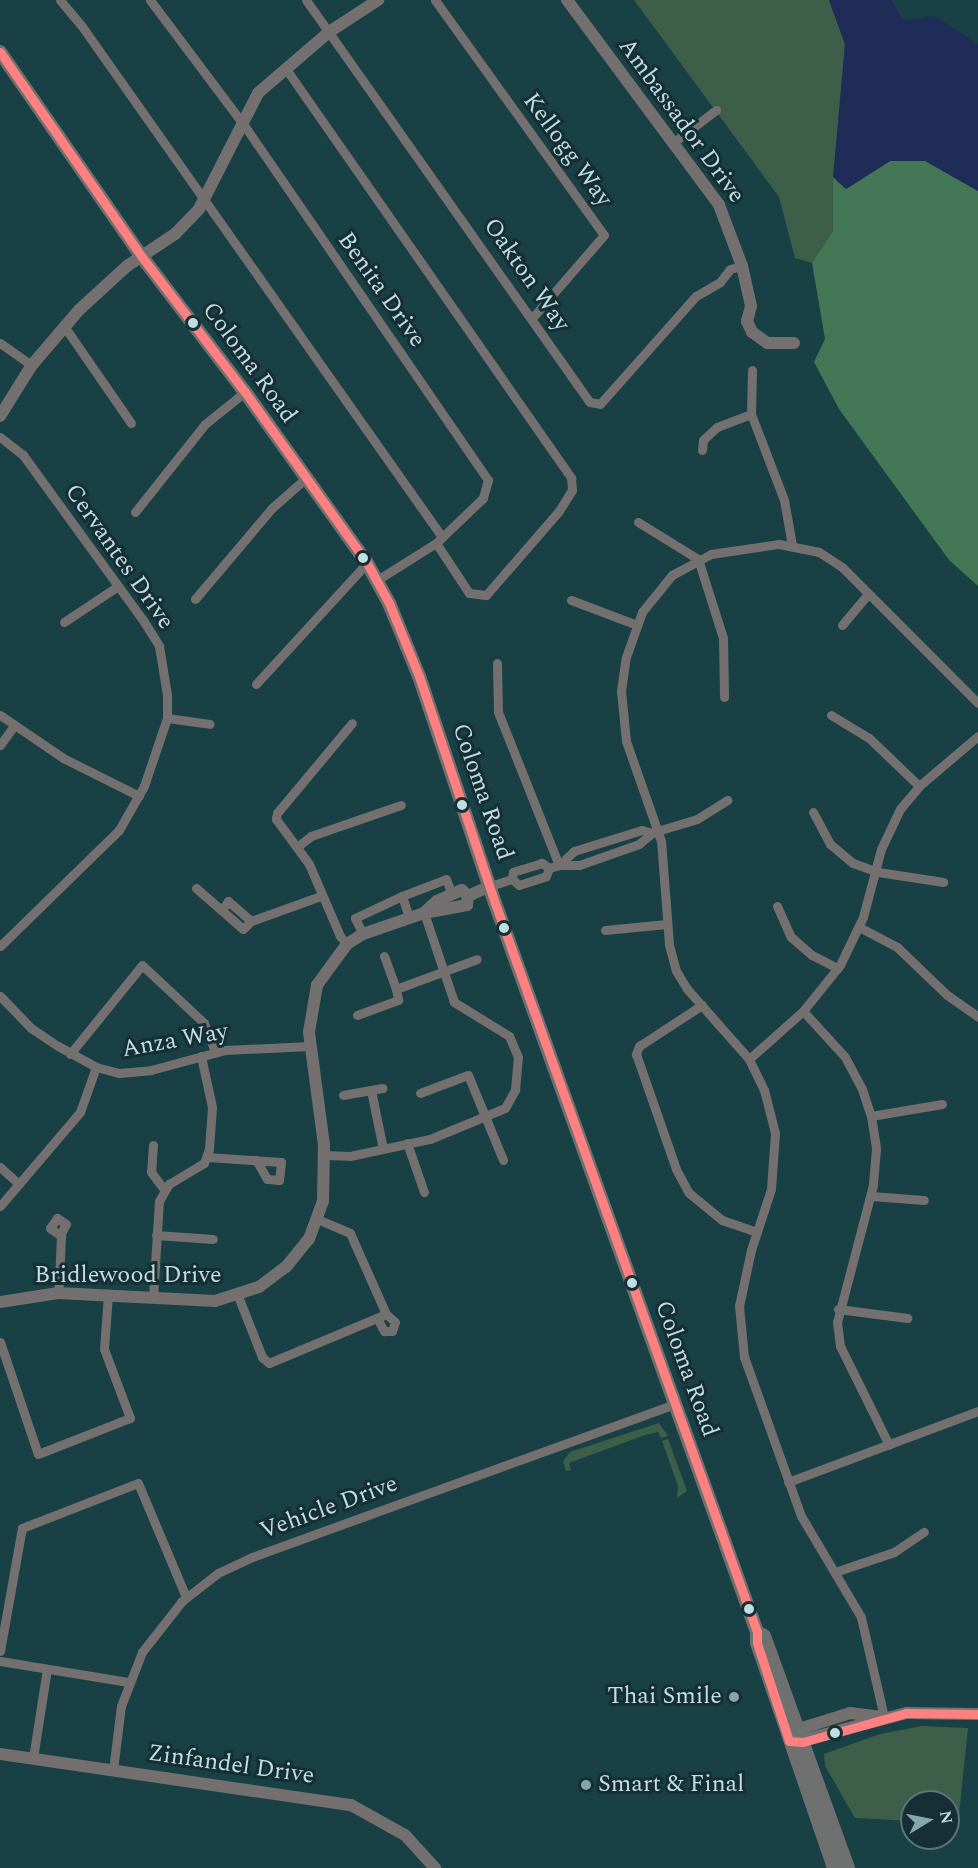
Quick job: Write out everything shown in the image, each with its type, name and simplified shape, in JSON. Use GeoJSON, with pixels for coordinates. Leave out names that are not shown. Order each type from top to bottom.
{"type":"FeatureCollection","features":[{"type":"Feature","properties":{"kind":"main road","name":"Coloma Road"},"geometry":{"type":"LineString","coordinates":[[0,52],[142,257],[245,392],[377,580],[419,676],[490,886],[757,1632],[757,1643],[848,1868]]}},
{"type":"Feature","properties":{"kind":"main road","name":"Coloma Road"},"geometry":{"type":"LineString","coordinates":[[797,1738],[834,1868]]}},
{"type":"Feature","properties":{"kind":"street"},"geometry":{"type":"LineString","coordinates":[[60,0],[204,202],[439,540],[470,593],[486,595],[558,512],[572,490],[570,478],[286,69]]}},
{"type":"Feature","properties":{"kind":"street","name":"Benita Drive"},"geometry":{"type":"LineString","coordinates":[[150,0],[244,125],[488,480],[483,498],[439,540],[377,580]]}},
{"type":"Feature","properties":{"kind":"street","name":"Oakton Way"},"geometry":{"type":"LineString","coordinates":[[306,0],[533,317],[590,402],[600,404],[696,296],[720,282],[730,269],[742,266]]}},
{"type":"Feature","properties":{"kind":"street"},"geometry":{"type":"LineString","coordinates":[[0,416],[32,365],[64,326],[103,287],[175,234],[204,202],[244,125],[243,117],[249,104],[329,32],[378,0]]}},
{"type":"Feature","properties":{"kind":"street","name":"Kellogg Way"},"geometry":{"type":"LineString","coordinates":[[435,0],[604,235],[533,317]]}},
{"type":"Feature","properties":{"kind":"street","name":"Ambassador Drive"},"geometry":{"type":"LineString","coordinates":[[567,0],[719,205],[742,266],[751,306],[747,321],[752,332],[767,343],[794,343]]}},
{"type":"Feature","properties":{"kind":"street"},"geometry":{"type":"LineString","coordinates":[[674,142],[716,110]]}},
{"type":"Feature","properties":{"kind":"street"},"geometry":{"type":"LineString","coordinates":[[64,326],[131,423]]}},
{"type":"Feature","properties":{"kind":"street"},"geometry":{"type":"LineString","coordinates":[[0,343],[32,365]]}},
{"type":"Feature","properties":{"kind":"street"},"geometry":{"type":"LineString","coordinates":[[752,370],[751,414],[784,500],[792,545]]}},
{"type":"Feature","properties":{"kind":"street"},"geometry":{"type":"LineString","coordinates":[[135,512],[205,424],[245,392]]}},
{"type":"Feature","properties":{"kind":"street"},"geometry":{"type":"LineString","coordinates":[[702,450],[703,440],[717,427],[751,414]]}},
{"type":"Feature","properties":{"kind":"street","name":"Cervantes Drive"},"geometry":{"type":"LineString","coordinates":[[0,437],[23,455],[159,646],[167,718],[139,796],[109,843],[0,946]]}},
{"type":"Feature","properties":{"kind":"street"},"geometry":{"type":"LineString","coordinates":[[195,599],[272,508],[305,479]]}},
{"type":"Feature","properties":{"kind":"street"},"geometry":{"type":"LineString","coordinates":[[638,522],[698,559],[723,638],[724,697]]}},
{"type":"Feature","properties":{"kind":"street"},"geometry":{"type":"LineString","coordinates":[[884,1717],[867,1636],[853,1599],[807,1530],[751,1380],[740,1338],[742,1285],[771,1190],[775,1133],[764,1090],[749,1059],[676,971],[667,924],[666,877],[655,832],[626,741],[621,707],[622,674],[637,625],[658,588],[698,559],[752,545],[792,545],[831,559],[978,704]]}},
{"type":"Feature","properties":{"kind":"street"},"geometry":{"type":"LineString","coordinates":[[256,684],[367,563]]}},
{"type":"Feature","properties":{"kind":"street"},"geometry":{"type":"LineString","coordinates":[[64,622],[118,586]]}},
{"type":"Feature","properties":{"kind":"street"},"geometry":{"type":"LineString","coordinates":[[842,625],[868,594]]}},
{"type":"Feature","properties":{"kind":"street"},"geometry":{"type":"LineString","coordinates":[[571,600],[637,625]]}},
{"type":"Feature","properties":{"kind":"street"},"geometry":{"type":"LineString","coordinates":[[496,663],[498,712],[554,866]]}},
{"type":"Feature","properties":{"kind":"street"},"geometry":{"type":"LineString","coordinates":[[0,715],[63,758],[139,796]]}},
{"type":"Feature","properties":{"kind":"street"},"geometry":{"type":"LineString","coordinates":[[831,715],[869,738],[919,786]]}},
{"type":"Feature","properties":{"kind":"street"},"geometry":{"type":"LineString","coordinates":[[167,718],[210,724]]}},
{"type":"Feature","properties":{"kind":"street"},"geometry":{"type":"LineString","coordinates":[[347,944],[321,896],[309,864],[276,819],[277,813],[352,723]]}},
{"type":"Feature","properties":{"kind":"street"},"geometry":{"type":"LineString","coordinates":[[0,746],[14,726]]}},
{"type":"Feature","properties":{"kind":"street"},"geometry":{"type":"LineString","coordinates":[[749,1059],[803,1011],[838,968],[859,927],[878,872],[889,828],[919,786],[978,736]]}},
{"type":"Feature","properties":{"kind":"street"},"geometry":{"type":"LineString","coordinates":[[512,879],[519,885],[546,876],[554,866],[574,851],[642,830],[655,832],[697,819],[727,800]]}},
{"type":"Feature","properties":{"kind":"street"},"geometry":{"type":"LineString","coordinates":[[297,847],[311,836],[401,804]]}},
{"type":"Feature","properties":{"kind":"street"},"geometry":{"type":"LineString","coordinates":[[813,813],[835,849],[853,862],[878,872],[943,882]]}},
{"type":"Feature","properties":{"kind":"street"},"geometry":{"type":"LineString","coordinates":[[512,879],[513,872],[542,863],[554,866]]}},
{"type":"Feature","properties":{"kind":"street"},"geometry":{"type":"LineString","coordinates":[[363,933],[355,918],[446,879],[451,892],[462,890],[468,896]]}},
{"type":"Feature","properties":{"kind":"street"},"geometry":{"type":"LineString","coordinates":[[490,886],[512,879]]}},
{"type":"Feature","properties":{"kind":"street","name":"Bridlewood Drive"},"geometry":{"type":"LineString","coordinates":[[0,1302],[58,1293],[204,1301],[238,1296],[260,1287],[286,1267],[318,1220],[325,1183],[325,1155],[310,1046],[312,998],[329,964],[347,944],[363,933],[424,913],[467,904],[468,896],[490,886]]}},
{"type":"Feature","properties":{"kind":"street"},"geometry":{"type":"LineString","coordinates":[[196,888],[243,929],[251,921],[321,896]]}},
{"type":"Feature","properties":{"kind":"street","name":"Bridlewood Drive"},"geometry":{"type":"LineString","coordinates":[[424,913],[451,892]]}},
{"type":"Feature","properties":{"kind":"street"},"geometry":{"type":"LineString","coordinates":[[402,896],[409,918]]}},
{"type":"Feature","properties":{"kind":"street"},"geometry":{"type":"LineString","coordinates":[[777,906],[791,937],[812,955],[838,968]]}},
{"type":"Feature","properties":{"kind":"street"},"geometry":{"type":"LineString","coordinates":[[325,1155],[350,1155],[383,1149],[485,1119],[505,1108],[515,1090],[518,1057],[509,1036],[454,1002],[424,913]]}},
{"type":"Feature","properties":{"kind":"street"},"geometry":{"type":"LineString","coordinates":[[605,930],[667,924]]}},
{"type":"Feature","properties":{"kind":"street"},"geometry":{"type":"LineString","coordinates":[[859,927],[897,947],[947,995],[978,1017]]}},
{"type":"Feature","properties":{"kind":"street"},"geometry":{"type":"LineString","coordinates":[[357,1015],[398,1000],[384,956]]}},
{"type":"Feature","properties":{"kind":"street"},"geometry":{"type":"LineString","coordinates":[[396,989],[477,959]]}},
{"type":"Feature","properties":{"kind":"street"},"geometry":{"type":"LineString","coordinates":[[70,1054],[142,965],[204,1023],[215,1052]]}},
{"type":"Feature","properties":{"kind":"street","name":"Anza Way"},"geometry":{"type":"LineString","coordinates":[[0,996],[32,1028],[70,1054],[96,1067],[133,1073],[215,1052],[310,1046]]}},
{"type":"Feature","properties":{"kind":"street"},"geometry":{"type":"LineString","coordinates":[[702,1005],[639,1047],[636,1054],[676,1169],[689,1193],[722,1220],[757,1232]]}},
{"type":"Feature","properties":{"kind":"street"},"geometry":{"type":"LineString","coordinates":[[803,1011],[845,1057],[862,1089],[871,1116],[876,1149],[871,1196],[838,1309],[840,1346],[889,1444]]}},
{"type":"Feature","properties":{"kind":"street"},"geometry":{"type":"LineString","coordinates":[[164,1189],[200,1167],[207,1157],[212,1107],[201,1056]]}},
{"type":"Feature","properties":{"kind":"street"},"geometry":{"type":"LineString","coordinates":[[0,1206],[80,1112],[96,1067]]}},
{"type":"Feature","properties":{"kind":"street"},"geometry":{"type":"LineString","coordinates":[[420,1093],[468,1075],[485,1119],[491,1125],[503,1160]]}},
{"type":"Feature","properties":{"kind":"street"},"geometry":{"type":"LineString","coordinates":[[343,1095],[382,1088]]}},
{"type":"Feature","properties":{"kind":"street"},"geometry":{"type":"LineString","coordinates":[[372,1090],[383,1149]]}},
{"type":"Feature","properties":{"kind":"street"},"geometry":{"type":"LineString","coordinates":[[871,1116],[942,1104]]}},
{"type":"Feature","properties":{"kind":"street"},"geometry":{"type":"LineString","coordinates":[[407,1143],[424,1192]]}},
{"type":"Feature","properties":{"kind":"street"},"geometry":{"type":"LineString","coordinates":[[153,1145],[151,1172],[164,1189],[156,1234],[153,1299]]}},
{"type":"Feature","properties":{"kind":"street"},"geometry":{"type":"LineString","coordinates":[[207,1157],[256,1160]]}},
{"type":"Feature","properties":{"kind":"street"},"geometry":{"type":"LineString","coordinates":[[0,1167],[19,1184]]}},
{"type":"Feature","properties":{"kind":"street"},"geometry":{"type":"LineString","coordinates":[[871,1196],[924,1200]]}},
{"type":"Feature","properties":{"kind":"street"},"geometry":{"type":"LineString","coordinates":[[238,1296],[262,1357],[269,1363],[382,1316],[350,1233],[318,1220]]}},
{"type":"Feature","properties":{"kind":"street"},"geometry":{"type":"LineString","coordinates":[[156,1234],[213,1239]]}},
{"type":"Feature","properties":{"kind":"street"},"geometry":{"type":"LineString","coordinates":[[58,1293],[61,1236]]}},
{"type":"Feature","properties":{"kind":"street"},"geometry":{"type":"LineString","coordinates":[[0,1342],[38,1454],[130,1418],[104,1349],[108,1295]]}},
{"type":"Feature","properties":{"kind":"street"},"geometry":{"type":"LineString","coordinates":[[838,1309],[907,1318]]}},
{"type":"Feature","properties":{"kind":"street","name":"Vehicle Drive"},"geometry":{"type":"LineString","coordinates":[[112,1770],[118,1720],[128,1682],[153,1634],[186,1597],[218,1572],[247,1558],[674,1404]]}},
{"type":"Feature","properties":{"kind":"street"},"geometry":{"type":"LineString","coordinates":[[788,1482],[978,1411]]}},
{"type":"Feature","properties":{"kind":"street"},"geometry":{"type":"LineString","coordinates":[[0,1651],[22,1528],[138,1483],[186,1597]]}},
{"type":"Feature","properties":{"kind":"street"},"geometry":{"type":"LineString","coordinates":[[835,1572],[894,1552],[924,1532]]}},
{"type":"Feature","properties":{"kind":"street"},"geometry":{"type":"LineString","coordinates":[[0,1661],[128,1682]]}},
{"type":"Feature","properties":{"kind":"street"},"geometry":{"type":"LineString","coordinates":[[33,1758],[47,1669]]}},
{"type":"Feature","properties":{"kind":"street"},"geometry":{"type":"LineString","coordinates":[[797,1738],[850,1713],[884,1717],[936,1712],[978,1713]]}},
{"type":"Feature","properties":{"kind":"street","name":"Zinfandel Drive"},"geometry":{"type":"LineString","coordinates":[[0,1754],[351,1805],[405,1835],[435,1868]]}},
{"type":"Feature","properties":{"kind":"green space"},"geometry":{"type":"Polygon","coordinates":[[[634,0],[829,0],[845,44],[833,231],[812,263],[795,258],[779,197],[634,0]]]}},
{"type":"Feature","properties":{"kind":"green space"},"geometry":{"type":"Polygon","coordinates":[[[890,161],[926,161],[978,191],[978,586],[949,560],[839,409],[814,362],[825,339],[812,263],[833,231],[833,177],[846,189],[890,161]]]}},
{"type":"Feature","properties":{"kind":"green space"},"geometry":{"type":"Polygon","coordinates":[[[659,1423],[668,1436],[661,1438],[658,1432],[645,1435],[569,1463],[571,1470],[566,1471],[563,1461],[570,1452],[659,1423]]]}},
{"type":"Feature","properties":{"kind":"green space"},"geometry":{"type":"Polygon","coordinates":[[[668,1439],[687,1491],[677,1498],[678,1486],[662,1441],[668,1439]]]}},
{"type":"Feature","properties":{"kind":"green space"},"geometry":{"type":"Polygon","coordinates":[[[922,1726],[968,1728],[960,1805],[960,1790],[900,1790],[900,1820],[855,1818],[825,1766],[824,1754],[880,1734],[922,1726]]]}},
{"type":"Feature","properties":{"kind":"water"},"geometry":{"type":"Polygon","coordinates":[[[829,0],[891,0],[903,20],[934,16],[978,44],[978,191],[925,161],[890,161],[846,189],[833,177],[845,44],[829,0]]]}},
{"type":"Feature","properties":{"kind":"transit line"},"geometry":{"type":"LineString","coordinates":[[0,52],[142,257],[245,392],[367,563],[389,603],[419,676],[495,903],[757,1632],[757,1643],[789,1741],[803,1742],[906,1713],[978,1714]]}},
{"type":"Feature","properties":{"kind":"place","name":"Thai Smile"},"geometry":{"type":"Point","coordinates":[734,1697]}},
{"type":"Feature","properties":{"kind":"place","name":"Smart & Final"},"geometry":{"type":"Point","coordinates":[586,1785]}}]}
